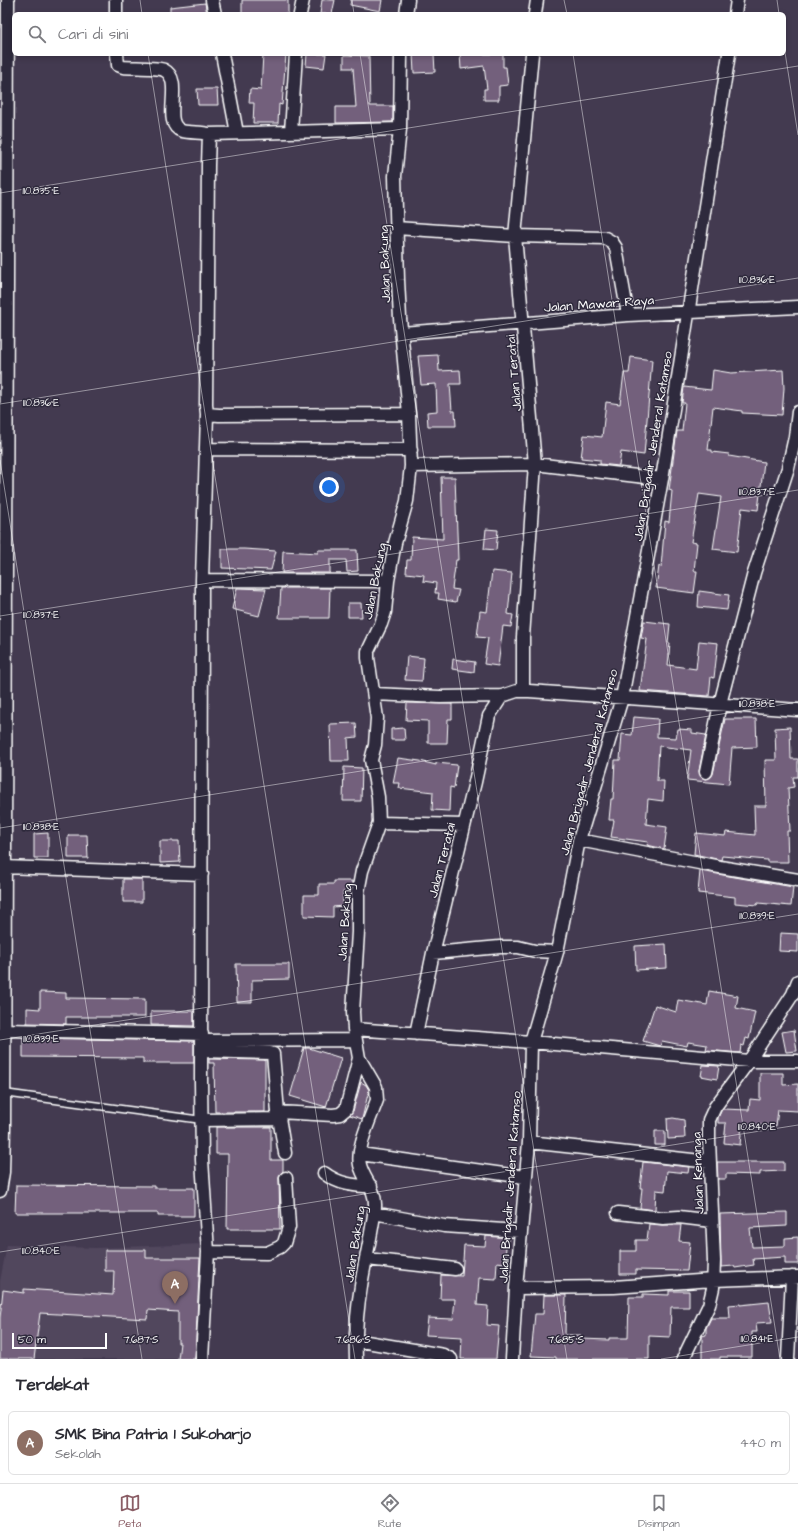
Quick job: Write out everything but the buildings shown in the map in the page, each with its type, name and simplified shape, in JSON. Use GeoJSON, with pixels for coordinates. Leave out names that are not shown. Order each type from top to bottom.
{"type":"FeatureCollection","features":[{"type":"Feature","properties":{"kind":"street"},"geometry":{"type":"LineString","coordinates":[[0,1191],[3,1172],[4,1093],[4,867],[2,750],[8,0]]}},
{"type":"Feature","properties":{"kind":"street"},"geometry":{"type":"LineString","coordinates":[[116,0],[116,12]]}},
{"type":"Feature","properties":{"kind":"street"},"geometry":{"type":"LineString","coordinates":[[212,0],[215,12]]}},
{"type":"Feature","properties":{"kind":"street"},"geometry":{"type":"LineString","coordinates":[[300,12],[303,0]]}},
{"type":"Feature","properties":{"kind":"street"},"geometry":{"type":"LineString","coordinates":[[406,12],[408,0]]}},
{"type":"Feature","properties":{"kind":"street"},"geometry":{"type":"LineString","coordinates":[[536,12],[537,0]]}},
{"type":"Feature","properties":{"kind":"street"},"geometry":{"type":"LineString","coordinates":[[735,12],[737,0]]}},
{"type":"Feature","properties":{"kind":"street"},"geometry":{"type":"LineString","coordinates":[[117,56],[118,65],[123,67],[162,69],[169,73],[173,85],[173,122],[181,131],[209,134],[400,129]]}},
{"type":"Feature","properties":{"kind":"street"},"geometry":{"type":"LineString","coordinates":[[222,56],[237,133]]}},
{"type":"Feature","properties":{"kind":"street"},"geometry":{"type":"LineString","coordinates":[[291,132],[296,56]]}},
{"type":"Feature","properties":{"kind":"street","name":"Jalan Bakung"},"geometry":{"type":"LineString","coordinates":[[356,1359],[358,1308],[374,1213],[374,1194],[360,1167],[359,1160],[362,1142],[377,1100],[377,1093],[373,1080],[359,1058],[353,1012],[358,932],[358,892],[362,871],[379,823],[378,797],[371,760],[377,730],[368,651],[385,612],[388,581],[395,543],[407,501],[411,466],[409,414],[398,280],[396,228],[395,176],[400,129],[401,56]]}},
{"type":"Feature","properties":{"kind":"street","name":"Jalan Teratai"},"geometry":{"type":"LineString","coordinates":[[523,691],[523,637],[535,464],[515,236],[532,56]]}},
{"type":"Feature","properties":{"kind":"street","name":"Jalan Brigadir Jenderal Katamso"},"geometry":{"type":"LineString","coordinates":[[512,1359],[520,1231],[529,1142],[531,1042],[557,952],[579,840],[622,698],[662,479],[729,56]]}},
{"type":"Feature","properties":{"kind":"street"},"geometry":{"type":"LineString","coordinates":[[202,1359],[208,1252],[202,1160],[202,580],[207,414],[209,134]]}},
{"type":"Feature","properties":{"kind":"street"},"geometry":{"type":"LineString","coordinates":[[396,228],[515,236],[605,238],[612,242],[616,248],[628,315]]}},
{"type":"Feature","properties":{"kind":"street","name":"Jalan Mawar Raya"},"geometry":{"type":"LineString","coordinates":[[402,333],[688,311],[798,307]]}},
{"type":"Feature","properties":{"kind":"street"},"geometry":{"type":"LineString","coordinates":[[706,772],[720,704],[754,573],[788,468],[795,437],[798,412]]}},
{"type":"Feature","properties":{"kind":"street"},"geometry":{"type":"LineString","coordinates":[[207,414],[409,414]]}},
{"type":"Feature","properties":{"kind":"street"},"geometry":{"type":"LineString","coordinates":[[206,449],[411,450]]}},
{"type":"Feature","properties":{"kind":"street"},"geometry":{"type":"LineString","coordinates":[[411,466],[535,464],[662,479]]}},
{"type":"Feature","properties":{"kind":"street"},"geometry":{"type":"LineString","coordinates":[[202,580],[388,581]]}},
{"type":"Feature","properties":{"kind":"street"},"geometry":{"type":"LineString","coordinates":[[374,694],[440,697],[502,696],[517,691],[523,691],[798,710]]}},
{"type":"Feature","properties":{"kind":"street","name":"Jalan Teratai"},"geometry":{"type":"LineString","coordinates":[[416,1034],[433,953],[475,782],[489,716],[502,696]]}},
{"type":"Feature","properties":{"kind":"street"},"geometry":{"type":"LineString","coordinates":[[379,823],[464,825]]}},
{"type":"Feature","properties":{"kind":"street"},"geometry":{"type":"LineString","coordinates":[[579,840],[720,867],[798,880]]}},
{"type":"Feature","properties":{"kind":"street"},"geometry":{"type":"LineString","coordinates":[[4,867],[202,874]]}},
{"type":"Feature","properties":{"kind":"street"},"geometry":{"type":"LineString","coordinates":[[433,953],[500,947],[518,947],[535,951],[557,952]]}},
{"type":"Feature","properties":{"kind":"street","name":"Jalan Kenanga"},"geometry":{"type":"LineString","coordinates":[[683,1359],[708,1305],[713,1280],[714,1261],[709,1120],[715,1107],[749,1061],[793,994],[798,982]]}},
{"type":"Feature","properties":{"kind":"street"},"geometry":{"type":"LineString","coordinates":[[4,1030],[202,1042],[273,1054],[278,1116],[285,1153]]}},
{"type":"Feature","properties":{"kind":"street"},"geometry":{"type":"LineString","coordinates":[[202,1042],[355,1035],[416,1034],[531,1042],[749,1061],[798,1061]]}},
{"type":"Feature","properties":{"kind":"street"},"geometry":{"type":"LineString","coordinates":[[202,1120],[333,1115],[343,1112],[346,1108],[359,1058]]}},
{"type":"Feature","properties":{"kind":"street"},"geometry":{"type":"LineString","coordinates":[[529,1142],[710,1162]]}},
{"type":"Feature","properties":{"kind":"street"},"geometry":{"type":"LineString","coordinates":[[360,1154],[525,1177]]}},
{"type":"Feature","properties":{"kind":"street"},"geometry":{"type":"LineString","coordinates":[[324,1173],[344,1184],[371,1186]]}},
{"type":"Feature","properties":{"kind":"street"},"geometry":{"type":"LineString","coordinates":[[208,1252],[267,1253],[284,1244],[289,1227],[286,1178]]}},
{"type":"Feature","properties":{"kind":"street"},"geometry":{"type":"LineString","coordinates":[[374,1213],[444,1226],[520,1231]]}},
{"type":"Feature","properties":{"kind":"street"},"geometry":{"type":"LineString","coordinates":[[618,1213],[712,1221]]}},
{"type":"Feature","properties":{"kind":"street"},"geometry":{"type":"LineString","coordinates":[[367,1258],[455,1269]]}},
{"type":"Feature","properties":{"kind":"street"},"geometry":{"type":"LineString","coordinates":[[516,1288],[614,1288],[713,1280],[795,1277],[788,1359]]}},
{"type":"Feature","properties":{"kind":"street"},"geometry":{"type":"LineString","coordinates":[[356,1340],[442,1355],[451,1359]]}},
{"type":"Feature","properties":{"kind":"lane"},"geometry":{"type":"LineString","coordinates":[[4,1093],[202,1120]]}},
{"type":"Feature","properties":{"kind":"shaded area"},"geometry":{"type":"Polygon","coordinates":[[[203,1244],[207,1266],[205,1359],[200,1359],[201,1349],[180,1345],[178,1359],[34,1359],[40,1315],[23,1313],[17,1359],[15,1359],[23,1292],[3,1290],[0,1318],[0,1281],[7,1245],[95,1248],[203,1244]],[[105,1250],[105,1271],[116,1272],[117,1280],[137,1280],[137,1272],[146,1271],[146,1250],[105,1250]],[[148,1258],[149,1279],[203,1279],[203,1258],[148,1258]],[[114,1281],[113,1293],[144,1295],[145,1283],[114,1281]],[[178,1284],[178,1342],[201,1343],[201,1284],[178,1284]],[[150,1288],[149,1310],[171,1312],[172,1290],[150,1288]],[[24,1289],[23,1312],[147,1319],[148,1297],[24,1289]]]}},
{"type":"Feature","properties":{"kind":"place","name":"SMK Bina Patria 1 Sukoharjo"},"geometry":{"type":"Point","coordinates":[175,1304]}}]}
